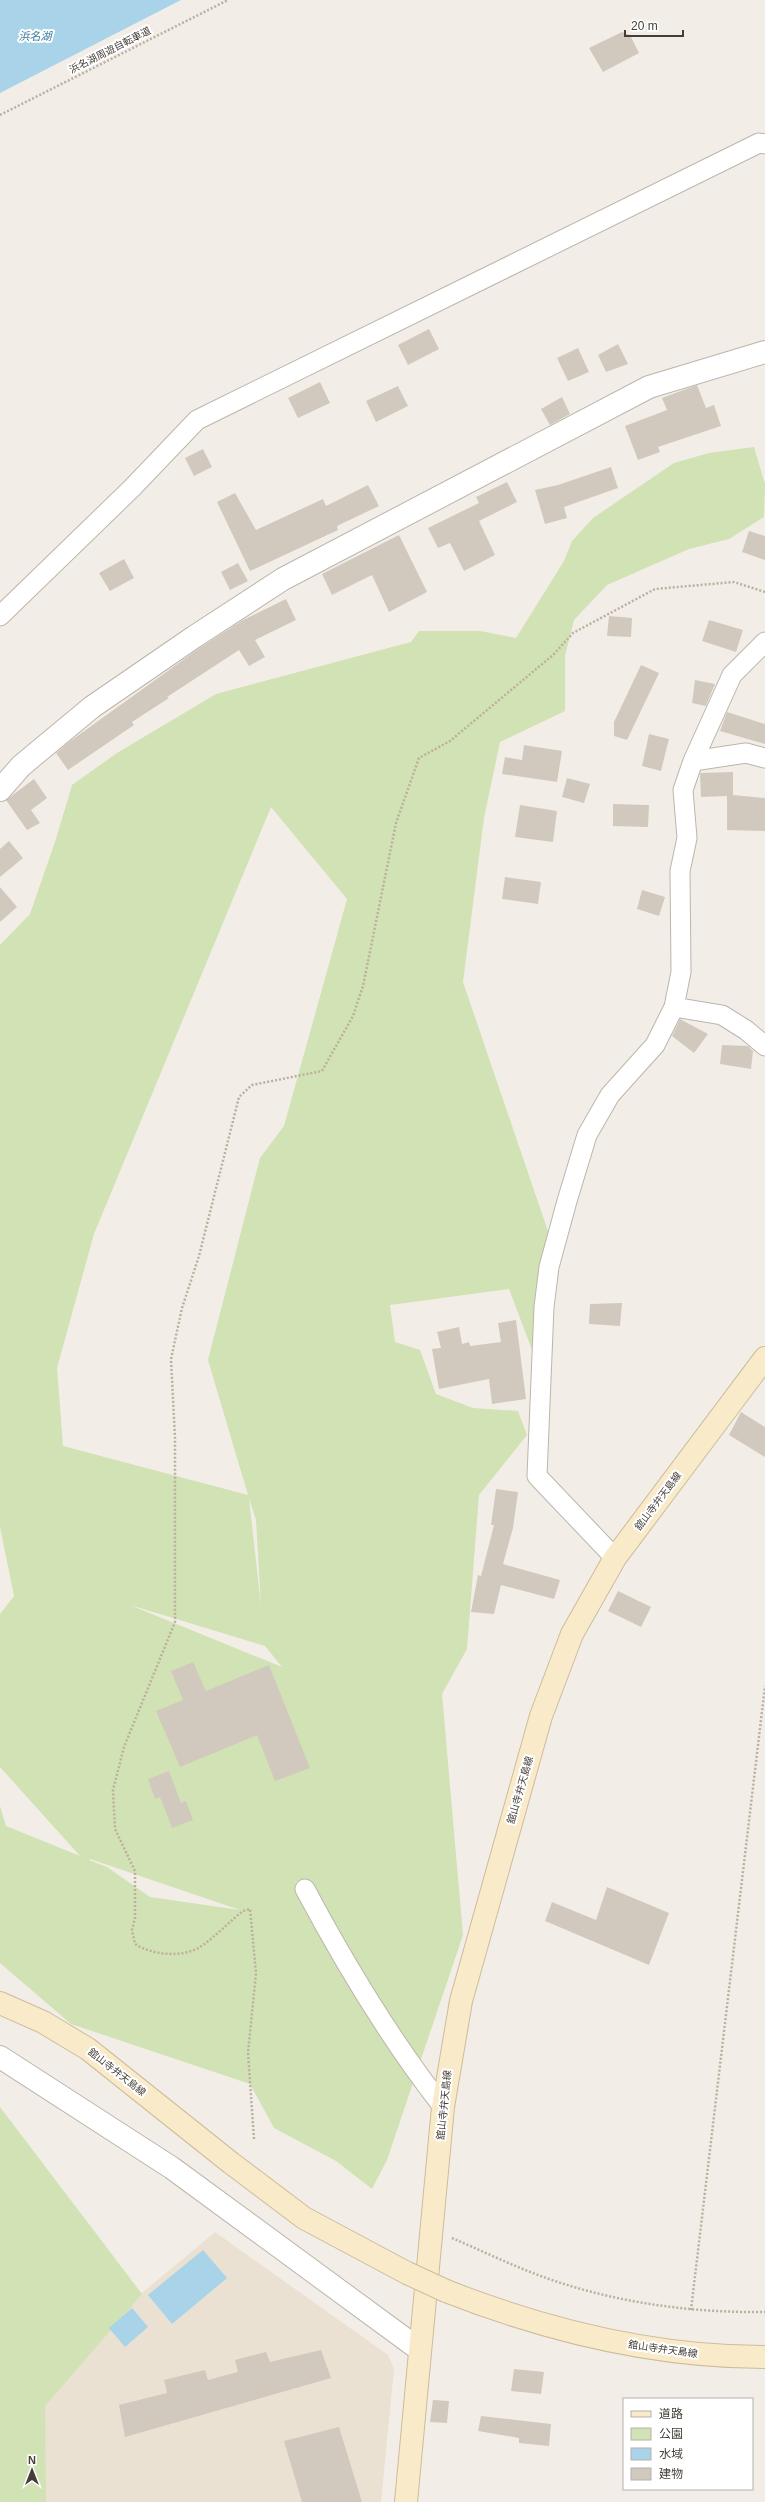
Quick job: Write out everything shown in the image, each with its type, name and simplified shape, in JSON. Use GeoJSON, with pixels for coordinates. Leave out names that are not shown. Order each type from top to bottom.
{"type":"FeatureCollection","features":[{"type":"Feature","properties":{"kind":"main road","name":"舘山寺弁天島線"},"geometry":{"type":"LineString","coordinates":[[406,2502],[444,2107],[451,2054],[461,2001],[542,1716],[572,1634],[615,1558],[765,1358]]}},
{"type":"Feature","properties":{"kind":"main road","name":"舘山寺弁天島線"},"geometry":{"type":"LineString","coordinates":[[0,2002],[43,2022],[88,2049],[231,2163],[304,2218],[407,2273],[446,2291],[535,2323],[597,2339],[683,2352],[765,2357]]}},
{"type":"Feature","properties":{"kind":"street"},"geometry":{"type":"LineString","coordinates":[[0,616],[132,488],[197,420],[759,143],[765,144]]}},
{"type":"Feature","properties":{"kind":"street"},"geometry":{"type":"LineString","coordinates":[[0,790],[21,766],[92,707],[194,636],[283,579],[649,387],[765,352]]}},
{"type":"Feature","properties":{"kind":"street"},"geometry":{"type":"LineString","coordinates":[[615,1558],[537,1476],[544,1307],[549,1267],[588,1135],[610,1095],[655,1044],[674,1007],[681,972],[680,871],[687,838],[683,790],[693,761],[732,675],[765,642]]}},
{"type":"Feature","properties":{"kind":"street"},"geometry":{"type":"LineString","coordinates":[[693,761],[746,753],[765,758]]}},
{"type":"Feature","properties":{"kind":"street"},"geometry":{"type":"LineString","coordinates":[[674,1007],[722,1015],[746,1030],[765,1046]]}},
{"type":"Feature","properties":{"kind":"street"},"geometry":{"type":"LineString","coordinates":[[305,1889],[340,1956],[410,2064],[444,2107]]}},
{"type":"Feature","properties":{"kind":"street"},"geometry":{"type":"LineString","coordinates":[[0,2057],[172,2168],[420,2350]]}},
{"type":"Feature","properties":{"kind":"path","name":"浜名湖周遊自転車道"},"geometry":{"type":"LineString","coordinates":[[0,114],[228,0]]}},
{"type":"Feature","properties":{"kind":"path"},"geometry":{"type":"LineString","coordinates":[[254,2139],[248,2053],[256,1973],[250,1909],[243,1911],[200,1947],[187,1952],[146,1952],[135,1944],[132,1930],[135,1918],[135,1871],[115,1829],[113,1790],[124,1747],[175,1622],[175,1438],[171,1359],[182,1308],[199,1256],[239,1097],[252,1085],[322,1071],[342,1038],[364,986],[396,823],[419,758],[450,740],[553,655],[573,633],[655,590],[734,582],[765,592]]}},
{"type":"Feature","properties":{"kind":"path"},"geometry":{"type":"LineString","coordinates":[[691,2310],[765,1686]]}},
{"type":"Feature","properties":{"kind":"path"},"geometry":{"type":"LineString","coordinates":[[432,2229],[539,2275],[621,2299],[691,2310],[765,2312]]}},
{"type":"Feature","properties":{"kind":"shaded area"},"geometry":{"type":"Polygon","coordinates":[[[215,2232],[388,2355],[394,2369],[381,2502],[38,2502],[45,2406],[87,2339],[215,2232]]]}},
{"type":"Feature","properties":{"kind":"green space"},"geometry":{"type":"Polygon","coordinates":[[[754,447],[765,484],[764,517],[729,539],[689,549],[607,585],[574,620],[565,656],[565,711],[500,742],[484,818],[463,982],[554,1249],[540,1371],[509,1289],[390,1305],[395,1342],[420,1350],[436,1394],[473,1408],[518,1411],[527,1435],[479,1495],[467,1649],[442,1694],[463,1935],[387,2160],[372,2189],[336,2161],[274,2128],[250,2084],[71,2024],[0,1963],[0,1806],[6,1826],[80,1856],[0,1767],[0,1614],[14,1596],[0,1527],[0,945],[30,914],[56,839],[72,785],[117,753],[216,694],[411,642],[419,631],[480,631],[516,638],[564,561],[572,541],[593,518],[674,463],[709,453],[754,447]],[[271,807],[94,1234],[57,1368],[63,1446],[248,1495],[208,1360],[260,1158],[284,1126],[347,899],[271,807]],[[249,1498],[261,1606],[256,1520],[249,1498]],[[130,1605],[282,1667],[265,1646],[130,1605]],[[90,1859],[89,1860],[107,1867],[150,1897],[240,1910],[90,1859]]]}},
{"type":"Feature","properties":{"kind":"green space"},"geometry":{"type":"Polygon","coordinates":[[[0,2107],[142,2294],[45,2406],[46,2502],[0,2502],[0,2107]]]}},
{"type":"Feature","properties":{"kind":"water","name":"浜名湖"},"geometry":{"type":"Polygon","coordinates":[[[0,0],[181,0],[0,93],[0,0]]]}},
{"type":"Feature","properties":{"kind":"water"},"geometry":{"type":"Polygon","coordinates":[[[203,2250],[227,2278],[172,2324],[148,2295],[203,2250]]]}},
{"type":"Feature","properties":{"kind":"water"},"geometry":{"type":"Polygon","coordinates":[[[132,2308],[148,2327],[125,2347],[109,2328],[132,2308]]]}},
{"type":"Feature","properties":{"kind":"building"},"geometry":{"type":"Polygon","coordinates":[[[622,32],[630,35],[639,53],[603,72],[589,48],[622,32]]]}},
{"type":"Feature","properties":{"kind":"building"},"geometry":{"type":"Polygon","coordinates":[[[429,329],[439,349],[408,365],[398,345],[429,329]]]}},
{"type":"Feature","properties":{"kind":"building"},"geometry":{"type":"Polygon","coordinates":[[[618,344],[628,364],[606,372],[598,355],[618,344]]]}},
{"type":"Feature","properties":{"kind":"building"},"geometry":{"type":"Polygon","coordinates":[[[578,348],[589,372],[568,381],[557,358],[578,348]]]}},
{"type":"Feature","properties":{"kind":"building"},"geometry":{"type":"Polygon","coordinates":[[[320,382],[330,403],[298,418],[288,398],[320,382]]]}},
{"type":"Feature","properties":{"kind":"building"},"geometry":{"type":"Polygon","coordinates":[[[697,385],[706,408],[714,405],[721,426],[658,447],[660,452],[638,460],[625,426],[667,410],[662,398],[697,385]]]}},
{"type":"Feature","properties":{"kind":"building"},"geometry":{"type":"Polygon","coordinates":[[[398,386],[408,406],[376,422],[366,401],[398,386]]]}},
{"type":"Feature","properties":{"kind":"building"},"geometry":{"type":"Polygon","coordinates":[[[562,397],[570,414],[550,425],[541,409],[562,397]]]}},
{"type":"Feature","properties":{"kind":"building"},"geometry":{"type":"Polygon","coordinates":[[[203,449],[212,467],[194,476],[185,458],[203,449]]]}},
{"type":"Feature","properties":{"kind":"building"},"geometry":{"type":"Polygon","coordinates":[[[611,467],[618,488],[564,507],[567,518],[545,524],[535,490],[558,485],[611,467]]]}},
{"type":"Feature","properties":{"kind":"building"},"geometry":{"type":"Polygon","coordinates":[[[507,482],[517,502],[479,521],[495,555],[464,571],[450,543],[438,548],[428,528],[479,503],[476,497],[507,482]]]}},
{"type":"Feature","properties":{"kind":"building"},"geometry":{"type":"Polygon","coordinates":[[[368,485],[379,506],[337,526],[338,530],[250,571],[217,502],[235,493],[256,530],[323,499],[326,506],[368,485]]]}},
{"type":"Feature","properties":{"kind":"building"},"geometry":{"type":"Polygon","coordinates":[[[749,531],[765,536],[765,560],[742,552],[749,531]]]}},
{"type":"Feature","properties":{"kind":"building"},"geometry":{"type":"Polygon","coordinates":[[[399,535],[427,592],[389,612],[372,575],[332,595],[322,574],[399,535]]]}},
{"type":"Feature","properties":{"kind":"building"},"geometry":{"type":"Polygon","coordinates":[[[124,559],[134,578],[110,591],[99,573],[124,559]]]}},
{"type":"Feature","properties":{"kind":"building"},"geometry":{"type":"Polygon","coordinates":[[[238,563],[248,581],[230,590],[221,572],[238,563]]]}},
{"type":"Feature","properties":{"kind":"building"},"geometry":{"type":"Polygon","coordinates":[[[286,599],[296,620],[255,640],[265,657],[249,666],[239,650],[167,697],[169,698],[132,722],[134,725],[68,770],[56,753],[69,742],[201,647],[243,620],[286,599]]]}},
{"type":"Feature","properties":{"kind":"building"},"geometry":{"type":"Polygon","coordinates":[[[609,616],[632,618],[631,637],[607,636],[609,616]]]}},
{"type":"Feature","properties":{"kind":"building"},"geometry":{"type":"Polygon","coordinates":[[[709,620],[743,630],[736,652],[702,641],[709,620]]]}},
{"type":"Feature","properties":{"kind":"building"},"geometry":{"type":"Polygon","coordinates":[[[641,665],[659,673],[627,740],[614,736],[614,722],[641,665]]]}},
{"type":"Feature","properties":{"kind":"building"},"geometry":{"type":"Polygon","coordinates":[[[695,680],[715,684],[706,706],[692,703],[695,680]]]}},
{"type":"Feature","properties":{"kind":"building"},"geometry":{"type":"Polygon","coordinates":[[[727,712],[765,724],[765,744],[720,731],[727,712]]]}},
{"type":"Feature","properties":{"kind":"building"},"geometry":{"type":"Polygon","coordinates":[[[649,734],[669,739],[661,771],[642,766],[649,734]]]}},
{"type":"Feature","properties":{"kind":"building"},"geometry":{"type":"Polygon","coordinates":[[[524,745],[562,751],[557,782],[502,774],[505,757],[522,760],[524,745]]]}},
{"type":"Feature","properties":{"kind":"building"},"geometry":{"type":"Polygon","coordinates":[[[733,772],[733,795],[765,798],[765,831],[727,830],[727,796],[701,797],[700,773],[733,772]]]}},
{"type":"Feature","properties":{"kind":"building"},"geometry":{"type":"Polygon","coordinates":[[[567,778],[590,784],[584,803],[562,797],[567,778]]]}},
{"type":"Feature","properties":{"kind":"building"},"geometry":{"type":"Polygon","coordinates":[[[34,779],[47,798],[31,810],[40,823],[27,830],[6,800],[34,779]]]}},
{"type":"Feature","properties":{"kind":"building"},"geometry":{"type":"Polygon","coordinates":[[[613,804],[649,805],[648,827],[613,826],[613,804]]]}},
{"type":"Feature","properties":{"kind":"building"},"geometry":{"type":"Polygon","coordinates":[[[520,805],[557,811],[553,842],[515,837],[520,805]]]}},
{"type":"Feature","properties":{"kind":"building"},"geometry":{"type":"Polygon","coordinates":[[[9,841],[23,858],[0,877],[0,849],[9,841]]]}},
{"type":"Feature","properties":{"kind":"building"},"geometry":{"type":"Polygon","coordinates":[[[505,877],[541,882],[538,904],[502,899],[505,877]]]}},
{"type":"Feature","properties":{"kind":"building"},"geometry":{"type":"Polygon","coordinates":[[[0,887],[17,907],[0,922],[0,887]]]}},
{"type":"Feature","properties":{"kind":"building"},"geometry":{"type":"Polygon","coordinates":[[[642,890],[665,897],[659,916],[637,909],[642,890]]]}},
{"type":"Feature","properties":{"kind":"building"},"geometry":{"type":"Polygon","coordinates":[[[680,1019],[708,1034],[694,1053],[672,1036],[680,1019]]]}},
{"type":"Feature","properties":{"kind":"building"},"geometry":{"type":"Polygon","coordinates":[[[722,1045],[748,1046],[753,1051],[751,1069],[720,1064],[722,1045]]]}},
{"type":"Feature","properties":{"kind":"building"},"geometry":{"type":"Polygon","coordinates":[[[622,1303],[620,1326],[589,1324],[590,1304],[622,1303]]]}},
{"type":"Feature","properties":{"kind":"building"},"geometry":{"type":"Polygon","coordinates":[[[516,1320],[526,1399],[492,1404],[489,1379],[439,1389],[432,1349],[441,1348],[437,1332],[459,1327],[462,1344],[469,1342],[470,1346],[501,1342],[498,1323],[516,1320]]]}},
{"type":"Feature","properties":{"kind":"building"},"geometry":{"type":"Polygon","coordinates":[[[741,1412],[765,1427],[765,1457],[729,1435],[741,1412]]]}},
{"type":"Feature","properties":{"kind":"building"},"geometry":{"type":"Polygon","coordinates":[[[496,1489],[518,1492],[513,1528],[503,1564],[560,1580],[554,1599],[501,1585],[494,1614],[471,1612],[478,1575],[481,1576],[494,1525],[491,1525],[496,1489]]]}},
{"type":"Feature","properties":{"kind":"building"},"geometry":{"type":"Polygon","coordinates":[[[618,1591],[651,1607],[641,1627],[608,1611],[618,1591]]]}},
{"type":"Feature","properties":{"kind":"building"},"geometry":{"type":"Polygon","coordinates":[[[193,1662],[206,1691],[269,1665],[310,1768],[275,1781],[257,1735],[180,1767],[156,1711],[183,1700],[171,1671],[193,1662]]]}},
{"type":"Feature","properties":{"kind":"building"},"geometry":{"type":"Polygon","coordinates":[[[169,1771],[181,1803],[186,1801],[193,1820],[172,1828],[160,1797],[155,1799],[148,1779],[169,1771]]]}},
{"type":"Feature","properties":{"kind":"building"},"geometry":{"type":"Polygon","coordinates":[[[607,1887],[669,1913],[649,1965],[545,1921],[552,1902],[596,1920],[607,1887]]]}},
{"type":"Feature","properties":{"kind":"building"},"geometry":{"type":"Polygon","coordinates":[[[321,2350],[331,2378],[125,2437],[119,2405],[167,2393],[164,2380],[205,2370],[208,2380],[238,2372],[235,2360],[266,2352],[270,2362],[321,2350]]]}},
{"type":"Feature","properties":{"kind":"building"},"geometry":{"type":"Polygon","coordinates":[[[514,2369],[544,2372],[541,2394],[511,2391],[514,2369]]]}},
{"type":"Feature","properties":{"kind":"building"},"geometry":{"type":"Polygon","coordinates":[[[433,2400],[449,2401],[447,2423],[430,2422],[433,2400]]]}},
{"type":"Feature","properties":{"kind":"building"},"geometry":{"type":"Polygon","coordinates":[[[481,2416],[551,2424],[549,2446],[519,2443],[519,2438],[478,2431],[481,2416]]]}},
{"type":"Feature","properties":{"kind":"building"},"geometry":{"type":"Polygon","coordinates":[[[339,2427],[362,2502],[302,2502],[284,2441],[339,2427]]]}}]}
